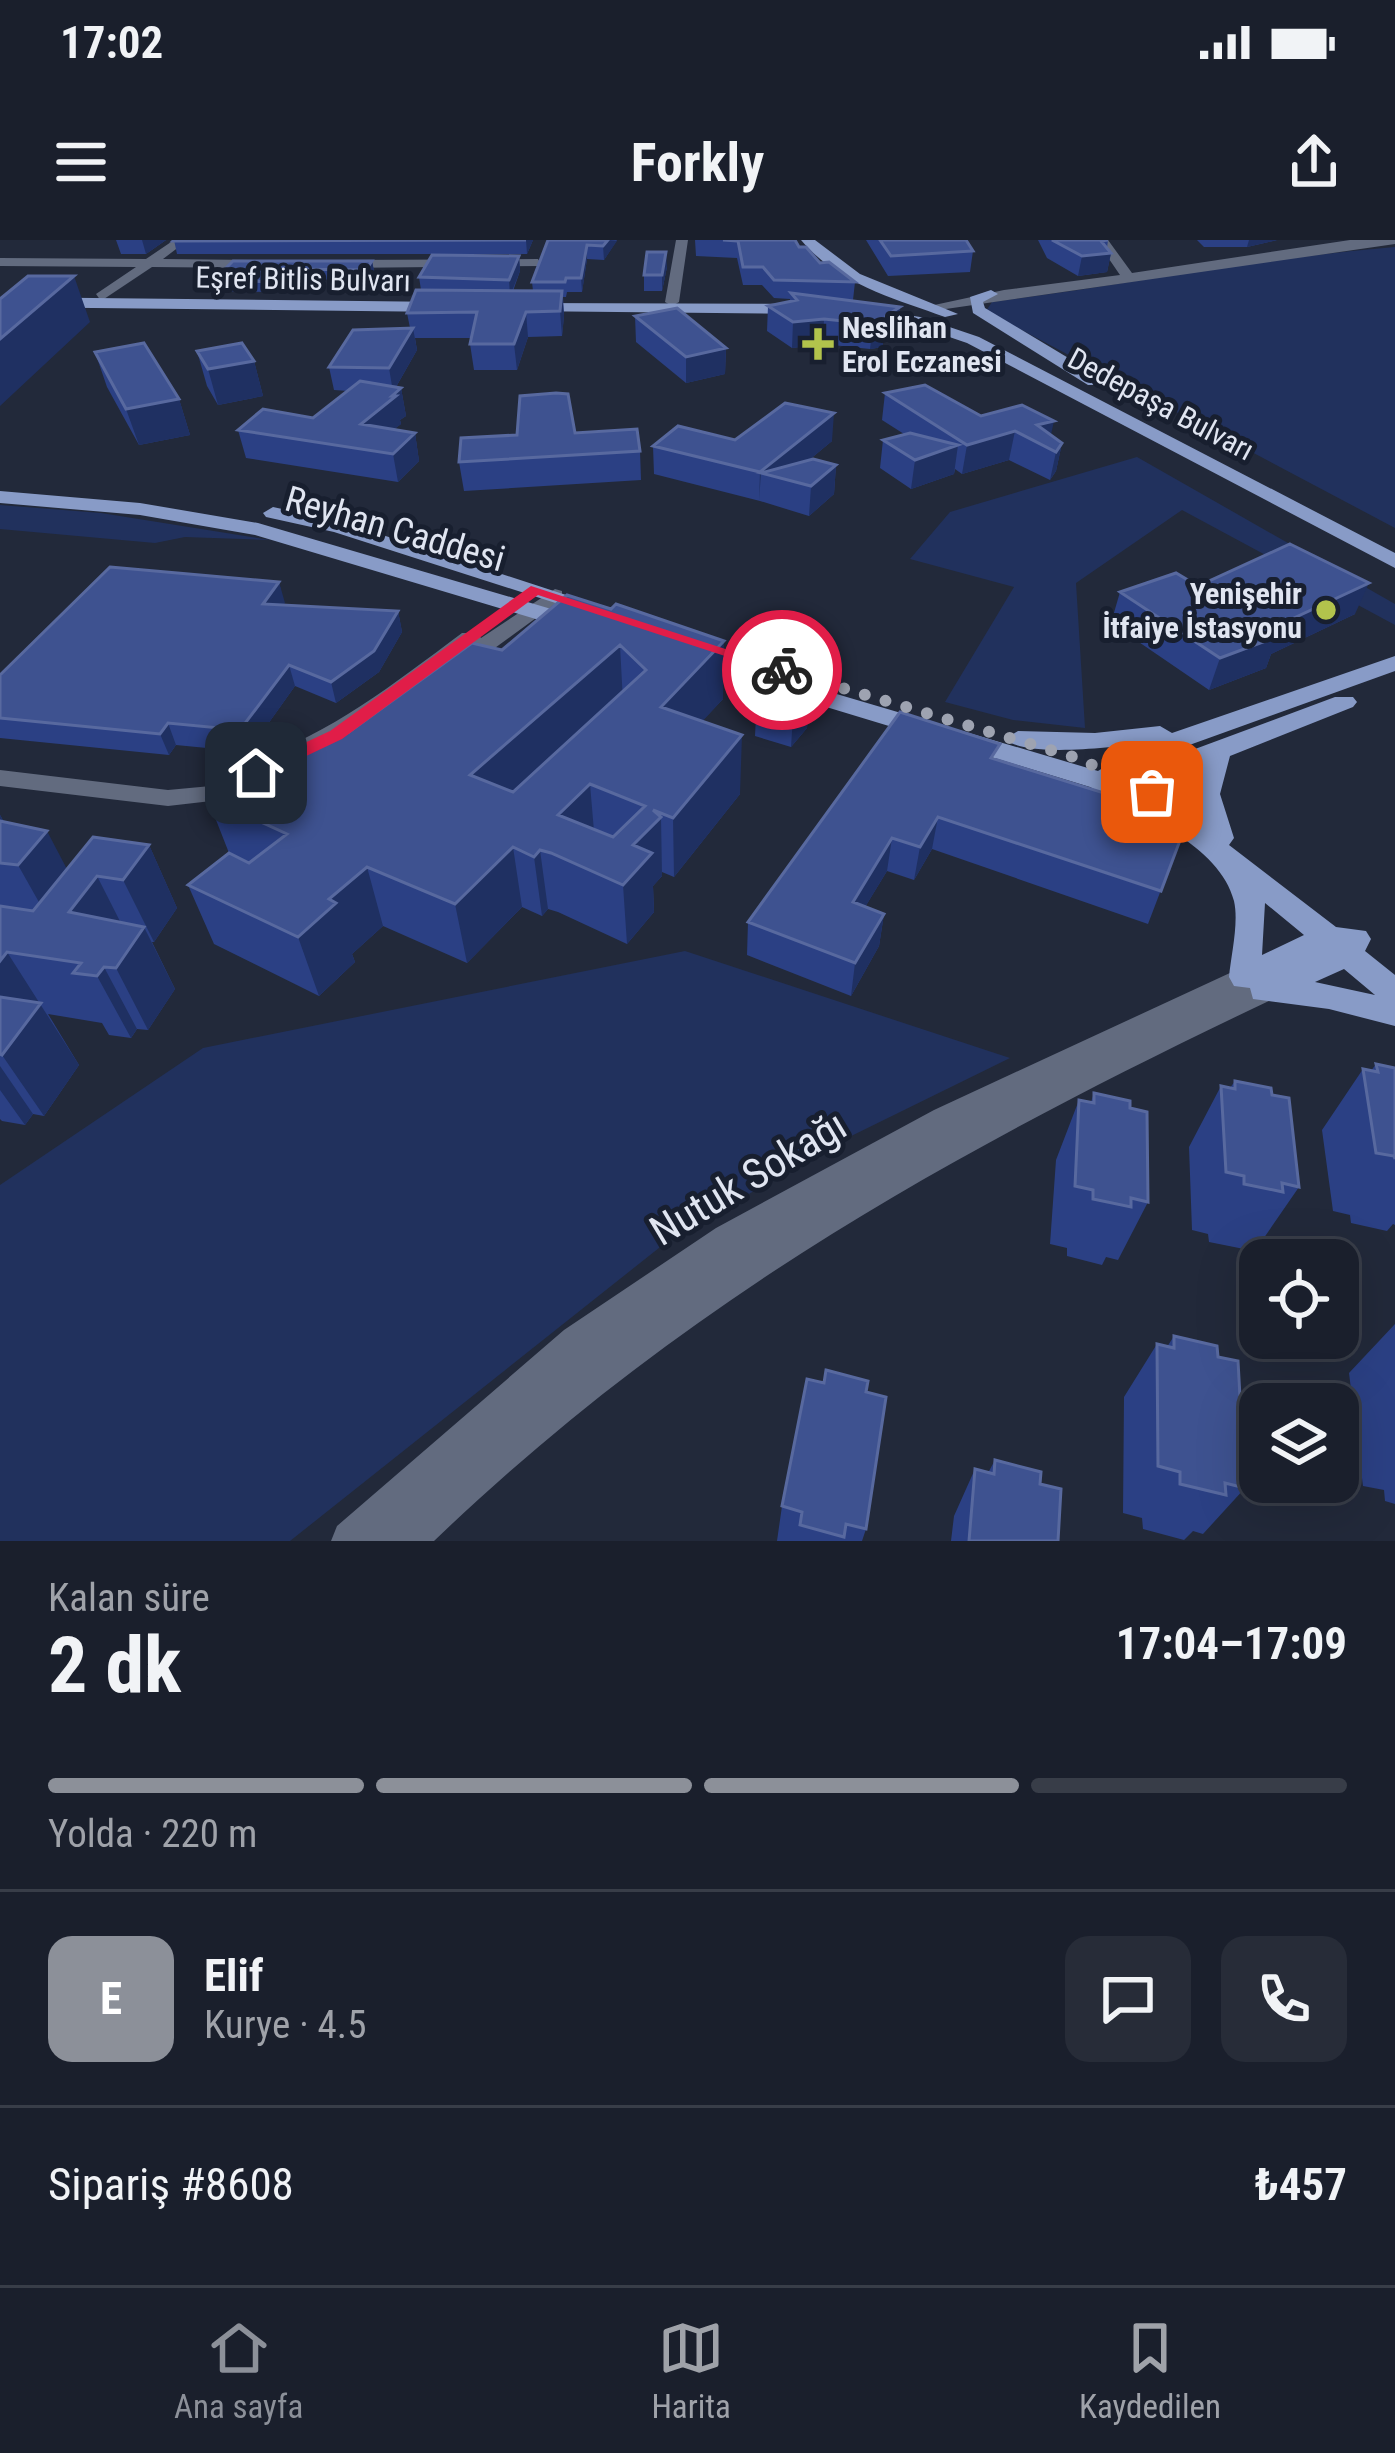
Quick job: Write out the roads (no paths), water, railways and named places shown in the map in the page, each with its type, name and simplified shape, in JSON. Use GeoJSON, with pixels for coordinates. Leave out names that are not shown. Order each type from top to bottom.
{"type":"FeatureCollection","features":[{"type":"Feature","properties":{"kind":"main road","name":"Dedepaşa Bulvarı"},"geometry":{"type":"LineString","coordinates":[[791,240],[854,304],[973,340],[1395,562]]}},
{"type":"Feature","properties":{"kind":"main road","name":"Dedepaşa Bulvarı"},"geometry":{"type":"LineString","coordinates":[[808,240],[830,262],[856,277],[1094,381],[1395,542]]}},
{"type":"Feature","properties":{"kind":"main road"},"geometry":{"type":"LineString","coordinates":[[991,295],[975,300],[978,310],[1094,381]]}},
{"type":"Feature","properties":{"kind":"main road","name":"Eşref Bitlis Bulvarı"},"geometry":{"type":"LineString","coordinates":[[101,297],[467,304],[0,299],[101,297]]}},
{"type":"Feature","properties":{"kind":"main road"},"geometry":{"type":"LineString","coordinates":[[672,302],[820,305],[509,304],[672,302]]}},
{"type":"Feature","properties":{"kind":"main road"},"geometry":{"type":"LineString","coordinates":[[854,304],[923,303]]}},
{"type":"Feature","properties":{"kind":"main road"},"geometry":{"type":"LineString","coordinates":[[892,316],[915,316],[923,303]]}},
{"type":"Feature","properties":{"kind":"main road","name":"Reyhan Caddesi"},"geometry":{"type":"LineString","coordinates":[[0,485],[248,508],[339,527],[535,600]]}},
{"type":"Feature","properties":{"kind":"main road","name":"Reyhan Caddesi"},"geometry":{"type":"LineString","coordinates":[[0,497],[225,522],[535,600],[621,627]]}},
{"type":"Feature","properties":{"kind":"main road"},"geometry":{"type":"LineString","coordinates":[[1395,663],[1121,781],[665,641],[1018,740],[1121,781],[1223,849],[1343,944],[1395,993]]}},
{"type":"Feature","properties":{"kind":"main road"},"geometry":{"type":"LineString","coordinates":[[1018,740],[1220,737],[1395,683]]}},
{"type":"Feature","properties":{"kind":"main road"},"geometry":{"type":"LineString","coordinates":[[1220,737],[1207,771],[1204,796],[1250,903],[1255,984]]}},
{"type":"Feature","properties":{"kind":"main road"},"geometry":{"type":"LineString","coordinates":[[1343,944],[1395,970]]}},
{"type":"Feature","properties":{"kind":"main road"},"geometry":{"type":"LineString","coordinates":[[1255,984],[1343,944]]}},
{"type":"Feature","properties":{"kind":"main road"},"geometry":{"type":"LineString","coordinates":[[1255,984],[1329,995],[1395,1013]]}},
{"type":"Feature","properties":{"kind":"street"},"geometry":{"type":"LineString","coordinates":[[101,297],[182,240]]}},
{"type":"Feature","properties":{"kind":"street"},"geometry":{"type":"LineString","coordinates":[[509,304],[538,263],[543,240]]}},
{"type":"Feature","properties":{"kind":"street"},"geometry":{"type":"LineString","coordinates":[[672,302],[682,240]]}},
{"type":"Feature","properties":{"kind":"street"},"geometry":{"type":"LineString","coordinates":[[1102,240],[1129,278]]}},
{"type":"Feature","properties":{"kind":"street"},"geometry":{"type":"LineString","coordinates":[[923,303],[1129,278],[1322,245],[1395,240]]}},
{"type":"Feature","properties":{"kind":"street"},"geometry":{"type":"LineString","coordinates":[[0,262],[286,264]]}},
{"type":"Feature","properties":{"kind":"street"},"geometry":{"type":"LineString","coordinates":[[332,264],[538,263]]}},
{"type":"Feature","properties":{"kind":"street"},"geometry":{"type":"LineString","coordinates":[[0,762],[162,781],[221,780],[256,773],[336,735],[535,600]]}},
{"type":"Feature","properties":{"kind":"street"},"geometry":{"type":"LineString","coordinates":[[0,778],[168,798],[213,796],[262,785],[347,746],[535,600]]}},
{"type":"Feature","properties":{"kind":"street","name":"Nutuk Sokağı"},"geometry":{"type":"LineString","coordinates":[[352,1541],[572,1347],[758,1221],[984,1099],[1255,984]]}},
{"type":"Feature","properties":{"kind":"street","name":"Nutuk Sokağı"},"geometry":{"type":"LineString","coordinates":[[404,1541],[553,1403],[775,1244],[1255,984]]}},
{"type":"Feature","properties":{"kind":"place","name":"Neslihan Erol Eczanesi"},"geometry":{"type":"Point","coordinates":[818,344]}},
{"type":"Feature","properties":{"kind":"place","name":"Yenişehir İtfaiye İstasyonu"},"geometry":{"type":"Point","coordinates":[1326,610]}}]}
